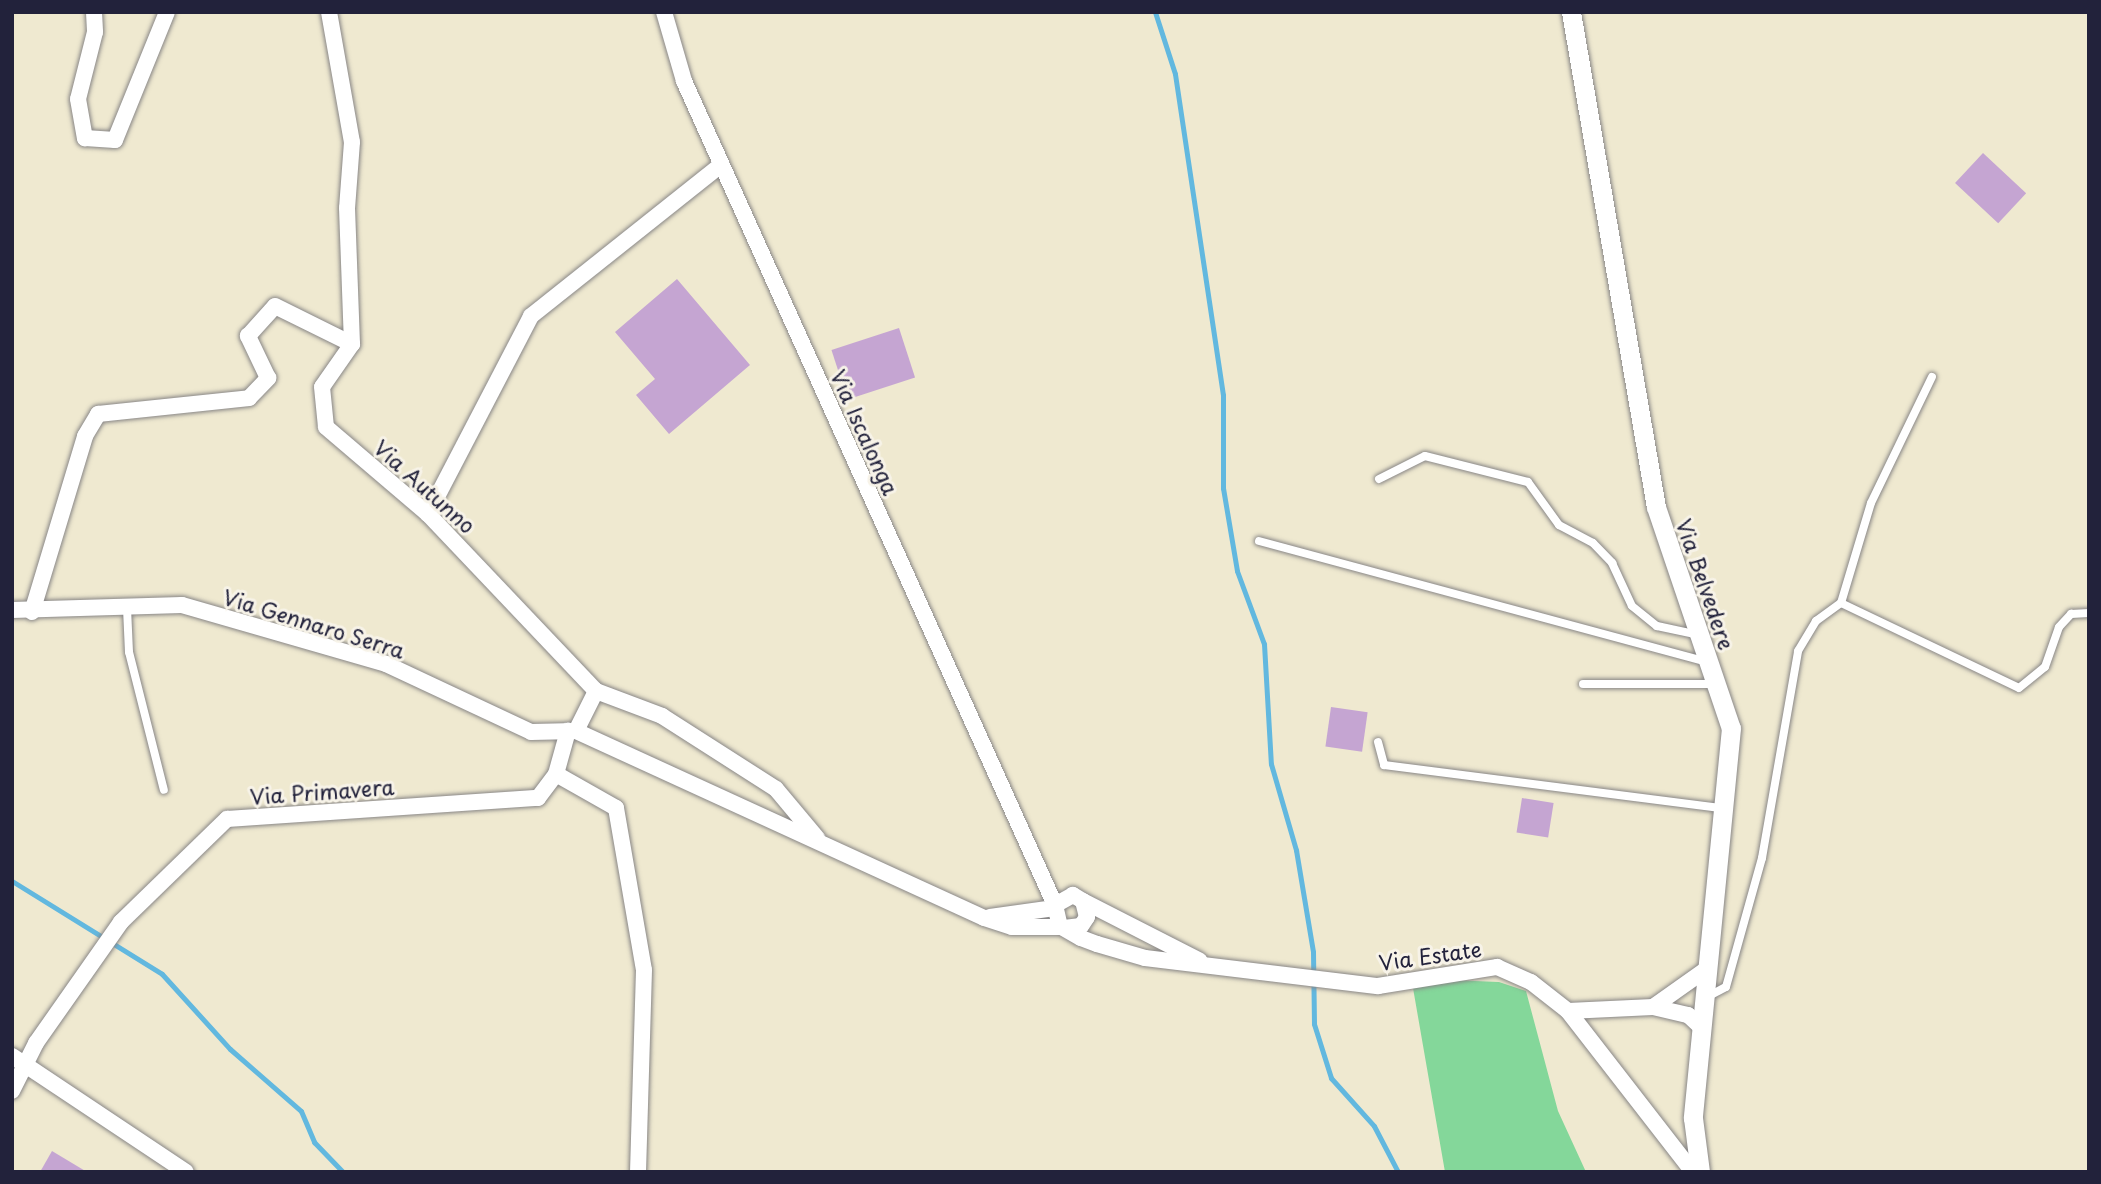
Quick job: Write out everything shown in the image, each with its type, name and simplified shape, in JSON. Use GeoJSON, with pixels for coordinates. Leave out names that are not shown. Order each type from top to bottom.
{"type":"FeatureCollection","features":[{"type":"Feature","properties":{"kind":"street"},"geometry":{"type":"LineString","coordinates":[[94,12],[95,32],[78,99],[85,138],[115,140],[167,12]]}},
{"type":"Feature","properties":{"kind":"street"},"geometry":{"type":"LineString","coordinates":[[32,612],[85,436],[99,414],[249,398],[268,378],[248,336],[275,306],[352,344],[347,208],[352,142],[329,12]]}},
{"type":"Feature","properties":{"kind":"street","name":"Via Iscalonga"},"geometry":{"type":"LineString","coordinates":[[664,12],[684,81],[1063,927]]}},
{"type":"Feature","properties":{"kind":"street","name":"Via Belvedere"},"geometry":{"type":"LineString","coordinates":[[1571,12],[1656,507],[1731,728],[1693,1118],[1700,1172]]}},
{"type":"Feature","properties":{"kind":"street"},"geometry":{"type":"LineString","coordinates":[[428,514],[531,316],[722,165]]}},
{"type":"Feature","properties":{"kind":"street","name":"Via Autunno"},"geometry":{"type":"LineString","coordinates":[[352,344],[322,387],[326,427],[428,514],[596,691],[662,716],[776,789],[820,843]]}},
{"type":"Feature","properties":{"kind":"street","name":"Via Gennaro Serra"},"geometry":{"type":"LineString","coordinates":[[12,610],[32,612],[182,605],[386,664],[531,732],[572,731],[820,843]]}},
{"type":"Feature","properties":{"kind":"street","name":"Via Primavera"},"geometry":{"type":"LineString","coordinates":[[12,1091],[19,1060],[117,928],[228,819],[538,797],[556,774],[572,731],[596,691]]}},
{"type":"Feature","properties":{"kind":"street"},"geometry":{"type":"LineString","coordinates":[[556,774],[616,808],[644,970],[638,1172]]}},
{"type":"Feature","properties":{"kind":"street","name":"Via Estate"},"geometry":{"type":"LineString","coordinates":[[820,843],[904,887],[984,918],[1012,927],[1063,927],[1146,958],[1378,986],[1423,974],[1497,967],[1531,982],[1567,1011],[1693,1172]]}},
{"type":"Feature","properties":{"kind":"street","name":"Via Iscalonga"},"geometry":{"type":"LineString","coordinates":[[1037,866],[1078,898]]}},
{"type":"Feature","properties":{"kind":"street"},"geometry":{"type":"LineString","coordinates":[[1054,906],[1078,898],[1084,922],[1063,927]]}},
{"type":"Feature","properties":{"kind":"street","name":"Via Estate"},"geometry":{"type":"LineString","coordinates":[[1078,898],[1209,965]]}},
{"type":"Feature","properties":{"kind":"street","name":"Via Estate"},"geometry":{"type":"LineString","coordinates":[[984,918],[1054,906]]}},
{"type":"Feature","properties":{"kind":"street"},"geometry":{"type":"LineString","coordinates":[[1653,1007],[1707,968]]}},
{"type":"Feature","properties":{"kind":"street"},"geometry":{"type":"LineString","coordinates":[[1567,1011],[1653,1007],[1688,1015],[1702,1028]]}},
{"type":"Feature","properties":{"kind":"street"},"geometry":{"type":"LineString","coordinates":[[19,1060],[186,1172]]}},
{"type":"Feature","properties":{"kind":"lane"},"geometry":{"type":"LineString","coordinates":[[1704,998],[1726,987],[1762,858],[1798,652],[1816,621],[1841,603],[1871,503],[1932,377]]}},
{"type":"Feature","properties":{"kind":"lane"},"geometry":{"type":"LineString","coordinates":[[1379,479],[1425,456],[1528,482],[1559,525],[1612,563],[1632,606],[1657,626],[1699,635]]}},
{"type":"Feature","properties":{"kind":"lane"},"geometry":{"type":"LineString","coordinates":[[1259,541],[1708,662]]}},
{"type":"Feature","properties":{"kind":"lane"},"geometry":{"type":"LineString","coordinates":[[1841,603],[2019,688],[2045,667],[2059,627],[2071,614],[2089,613]]}},
{"type":"Feature","properties":{"kind":"lane"},"geometry":{"type":"LineString","coordinates":[[127,608],[132,663],[163,790]]}},
{"type":"Feature","properties":{"kind":"lane"},"geometry":{"type":"LineString","coordinates":[[1583,684],[1716,684]]}},
{"type":"Feature","properties":{"kind":"lane"},"geometry":{"type":"LineString","coordinates":[[1378,743],[1384,765],[1723,808]]}},
{"type":"Feature","properties":{"kind":"green space"},"geometry":{"type":"Polygon","coordinates":[[[1450,980],[1499,982],[1526,991],[1558,1111],[1586,1172],[1445,1172],[1413,988],[1450,980]]]}},
{"type":"Feature","properties":{"kind":"building"},"geometry":{"type":"Polygon","coordinates":[[[1983,153],[2026,193],[1998,223],[1955,183],[1983,153]]]}},
{"type":"Feature","properties":{"kind":"building"},"geometry":{"type":"Polygon","coordinates":[[[677,279],[750,365],[669,434],[636,395],[655,379],[615,332],[677,279]]]}},
{"type":"Feature","properties":{"kind":"building"},"geometry":{"type":"Polygon","coordinates":[[[899,328],[915,377],[848,399],[831,350],[899,328]]]}},
{"type":"Feature","properties":{"kind":"building"},"geometry":{"type":"Polygon","coordinates":[[[1331,707],[1368,712],[1362,752],[1325,747],[1331,707]]]}},
{"type":"Feature","properties":{"kind":"building"},"geometry":{"type":"Polygon","coordinates":[[[1522,798],[1554,803],[1548,838],[1517,833],[1522,798]]]}},
{"type":"Feature","properties":{"kind":"building"},"geometry":{"type":"Polygon","coordinates":[[[52,1151],[87,1172],[40,1172],[52,1151]]]}},
{"type":"Feature","properties":{"kind":"waterway"},"geometry":{"type":"LineString","coordinates":[[1155,12],[1175,74],[1223,395],[1223,488],[1237,571],[1264,644],[1271,764],[1296,850],[1313,952],[1314,1024],[1331,1078],[1374,1126],[1398,1172]]}},
{"type":"Feature","properties":{"kind":"waterway"},"geometry":{"type":"LineString","coordinates":[[12,881],[162,974],[230,1049],[301,1111],[314,1142],[343,1172]]}}]}
